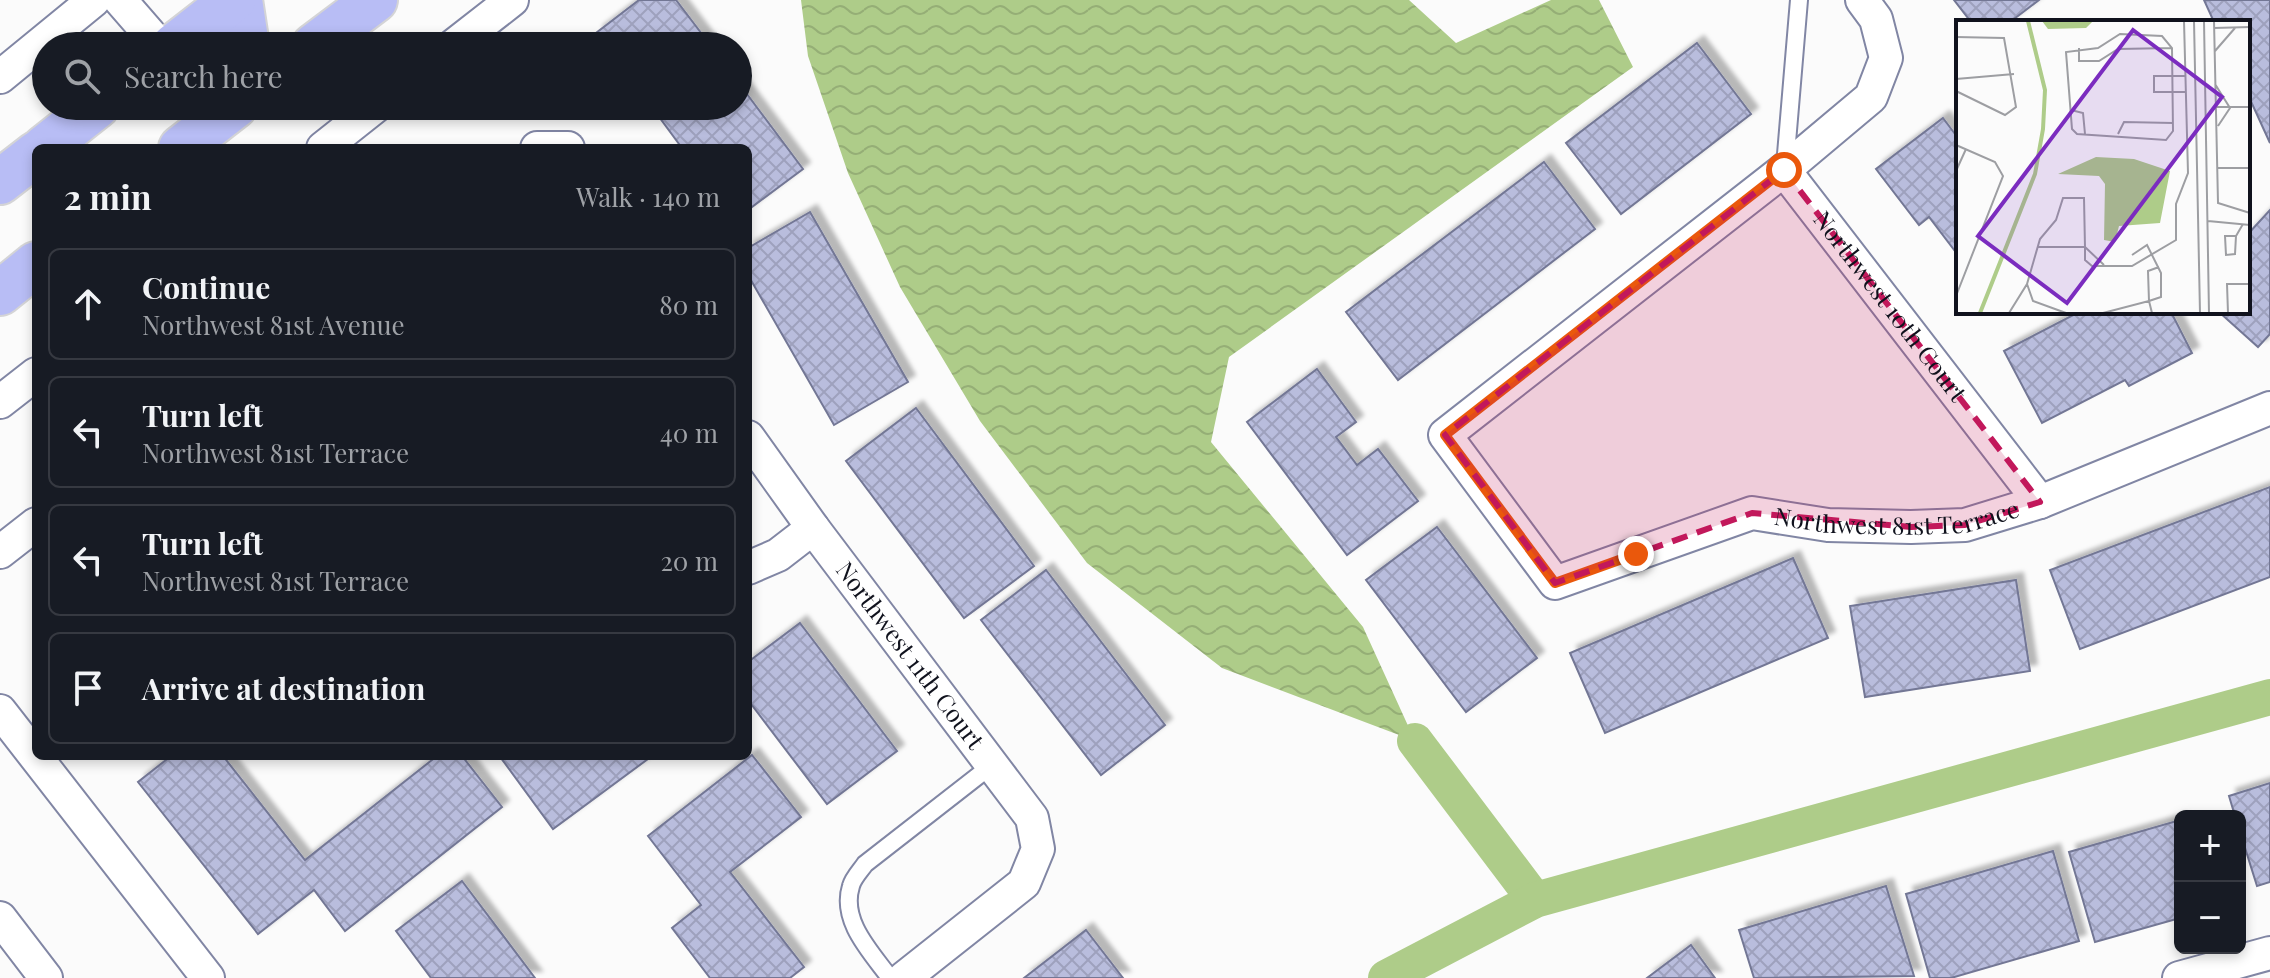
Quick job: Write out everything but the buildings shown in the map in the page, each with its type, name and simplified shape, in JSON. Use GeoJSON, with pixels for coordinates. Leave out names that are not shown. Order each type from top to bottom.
{"type":"FeatureCollection","features":[{"type":"Feature","properties":{"kind":"main road"},"geometry":{"type":"LineString","coordinates":[[192,32],[233,0]]}},
{"type":"Feature","properties":{"kind":"main road"},"geometry":{"type":"LineString","coordinates":[[240,0],[245,32]]}},
{"type":"Feature","properties":{"kind":"main road"},"geometry":{"type":"LineString","coordinates":[[333,32],[375,0]]}},
{"type":"Feature","properties":{"kind":"main road"},"geometry":{"type":"LineString","coordinates":[[49,144],[79,120]]}},
{"type":"Feature","properties":{"kind":"main road"},"geometry":{"type":"LineString","coordinates":[[186,144],[217,120]]}},
{"type":"Feature","properties":{"kind":"main road"},"geometry":{"type":"LineString","coordinates":[[0,182],[32,157]]}},
{"type":"Feature","properties":{"kind":"main road"},"geometry":{"type":"LineString","coordinates":[[0,293],[32,267]]}},
{"type":"Feature","properties":{"kind":"street"},"geometry":{"type":"LineString","coordinates":[[55,32],[94,0]]}},
{"type":"Feature","properties":{"kind":"street"},"geometry":{"type":"LineString","coordinates":[[120,0],[148,32]]}},
{"type":"Feature","properties":{"kind":"street"},"geometry":{"type":"LineString","coordinates":[[471,32],[512,0]]}},
{"type":"Feature","properties":{"kind":"street"},"geometry":{"type":"LineString","coordinates":[[1784,170],[1871,97],[1886,58],[1876,19],[1862,0]]}},
{"type":"Feature","properties":{"kind":"street"},"geometry":{"type":"LineString","coordinates":[[0,77],[32,51]]}},
{"type":"Feature","properties":{"kind":"street"},"geometry":{"type":"LineString","coordinates":[[328,144],[358,120]]}},
{"type":"Feature","properties":{"kind":"street","name":"Northwest 81st Terrace"},"geometry":{"type":"LineString","coordinates":[[1784,170],[1445,435],[1555,583],[1752,513],[1828,525],[1965,525],[2040,502],[2270,408]]}},
{"type":"Feature","properties":{"kind":"street","name":"Northwest 10th Court"},"geometry":{"type":"LineString","coordinates":[[1784,170],[2040,502]]}},
{"type":"Feature","properties":{"kind":"street"},"geometry":{"type":"LineString","coordinates":[[0,402],[32,377]]}},
{"type":"Feature","properties":{"kind":"street","name":"Northwest 11th Court"},"geometry":{"type":"LineString","coordinates":[[752,443],[1032,818],[1038,849],[1024,883],[904,978]]}},
{"type":"Feature","properties":{"kind":"street"},"geometry":{"type":"LineString","coordinates":[[0,552],[32,527]]}},
{"type":"Feature","properties":{"kind":"street"},"geometry":{"type":"LineString","coordinates":[[752,566],[778,555],[813,528]]}},
{"type":"Feature","properties":{"kind":"street"},"geometry":{"type":"LineString","coordinates":[[0,711],[32,752]]}},
{"type":"Feature","properties":{"kind":"street"},"geometry":{"type":"LineString","coordinates":[[38,760],[208,978]]}},
{"type":"Feature","properties":{"kind":"street"},"geometry":{"type":"LineString","coordinates":[[0,918],[46,978]]}},
{"type":"Feature","properties":{"kind":"street"},"geometry":{"type":"LineString","coordinates":[[2179,978],[2270,953]]}},
{"type":"Feature","properties":{"kind":"lane"},"geometry":{"type":"LineString","coordinates":[[1784,170],[1799,0]]}},
{"type":"Feature","properties":{"kind":"lane"},"geometry":{"type":"LineString","coordinates":[[890,978],[857,935],[850,911],[851,885],[865,864],[992,765]]}},
{"type":"Feature","properties":{"kind":"highlighted area"},"geometry":{"type":"Polygon","coordinates":[[[1784,170],[2040,502],[1965,525],[1911,527],[1752,513],[1555,583],[1445,435],[1784,170]]]}},
{"type":"Feature","properties":{"kind":"water"},"geometry":{"type":"Polygon","coordinates":[[[801,0],[1409,0],[1456,43],[1551,0],[1599,0],[1633,67],[1229,357],[1211,442],[1363,627],[1415,741],[1222,668],[1087,563],[980,421],[900,287],[848,173],[808,56],[801,0]]]}},
{"type":"Feature","properties":{"kind":"waterway"},"geometry":{"type":"LineString","coordinates":[[1386,978],[1535,900],[2270,697]]}},
{"type":"Feature","properties":{"kind":"waterway"},"geometry":{"type":"LineString","coordinates":[[1415,741],[1535,900]]}},
{"type":"Feature","properties":{"kind":"route"},"geometry":{"type":"LineString","coordinates":[[1636,554],[1555,583],[1445,435],[1784,170]]}}]}
